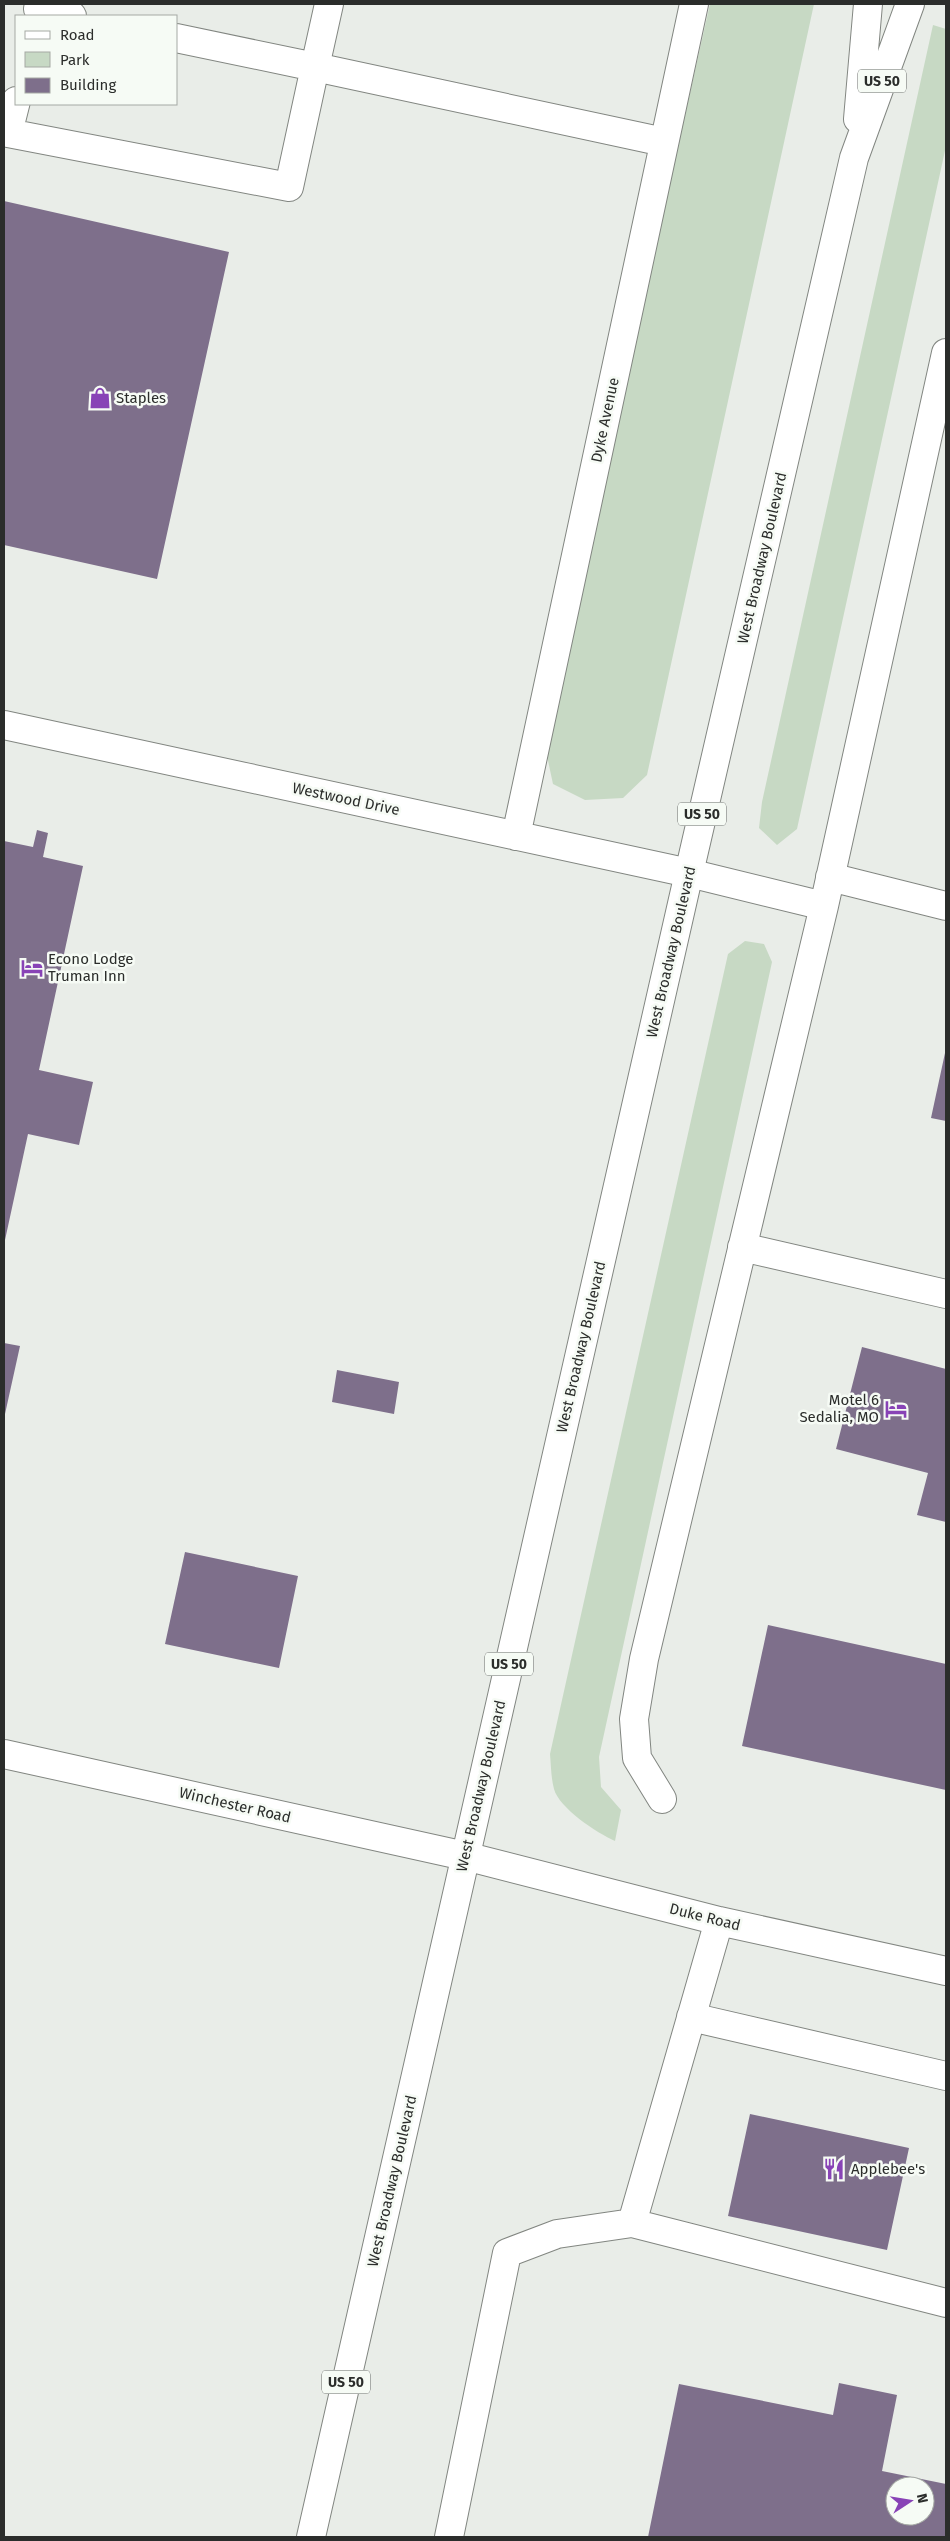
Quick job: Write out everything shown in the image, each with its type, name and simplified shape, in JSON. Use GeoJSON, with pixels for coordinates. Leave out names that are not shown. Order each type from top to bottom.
{"type":"FeatureCollection","features":[{"type":"Feature","properties":{"kind":"main road"},"geometry":{"type":"LineString","coordinates":[[15,105],[8,133],[289,187],[329,4]]}},
{"type":"Feature","properties":{"kind":"main road","name":"Dyke Avenue"},"geometry":{"type":"LineString","coordinates":[[516,836],[694,4]]}},
{"type":"Feature","properties":{"kind":"main road","name":"West Broadway Boulevard"},"geometry":{"type":"LineString","coordinates":[[854,158],[868,4]]}},
{"type":"Feature","properties":{"kind":"main road","name":"West Broadway Boulevard"},"geometry":{"type":"LineString","coordinates":[[311,2537],[689,873],[854,158],[910,4]]}},
{"type":"Feature","properties":{"kind":"main road"},"geometry":{"type":"LineString","coordinates":[[32,8],[67,15]]}},
{"type":"Feature","properties":{"kind":"main road"},"geometry":{"type":"LineString","coordinates":[[178,38],[664,142]]}},
{"type":"Feature","properties":{"kind":"main road"},"geometry":{"type":"LineString","coordinates":[[662,1799],[637,1758],[634,1719],[644,1659],[824,906],[946,353]]}},
{"type":"Feature","properties":{"kind":"main road","name":"Westwood Drive"},"geometry":{"type":"LineString","coordinates":[[4,725],[689,873],[824,906]]}},
{"type":"Feature","properties":{"kind":"main road"},"geometry":{"type":"LineString","coordinates":[[830,877],[946,906]]}},
{"type":"Feature","properties":{"kind":"main road"},"geometry":{"type":"LineString","coordinates":[[742,1247],[946,1294]]}},
{"type":"Feature","properties":{"kind":"main road","name":"Winchester Road"},"geometry":{"type":"LineString","coordinates":[[4,1754],[465,1856]]}},
{"type":"Feature","properties":{"kind":"main road","name":"Duke Road"},"geometry":{"type":"LineString","coordinates":[[465,1856],[719,1921],[946,1971]]}},
{"type":"Feature","properties":{"kind":"main road"},"geometry":{"type":"LineString","coordinates":[[632,2223],[719,1921]]}},
{"type":"Feature","properties":{"kind":"main road"},"geometry":{"type":"LineString","coordinates":[[691,2017],[946,2076]]}},
{"type":"Feature","properties":{"kind":"main road"},"geometry":{"type":"LineString","coordinates":[[449,2537],[507,2253],[557,2234],[632,2223],[946,2302]]}},
{"type":"Feature","properties":{"kind":"green space"},"geometry":{"type":"Polygon","coordinates":[[[710,4],[814,4],[647,775],[623,798],[585,800],[553,784],[544,742],[710,4]]]}},
{"type":"Feature","properties":{"kind":"green space"},"geometry":{"type":"Polygon","coordinates":[[[933,25],[946,29],[946,146],[797,829],[777,845],[759,828],[762,802],[933,25]]]}},
{"type":"Feature","properties":{"kind":"green space"},"geometry":{"type":"Polygon","coordinates":[[[745,941],[764,944],[772,962],[599,1757],[601,1787],[621,1810],[615,1841],[580,1819],[557,1796],[552,1780],[550,1754],[728,954],[745,941]]]}},
{"type":"Feature","properties":{"kind":"building","name":"Staples"},"geometry":{"type":"Polygon","coordinates":[[[4,201],[229,252],[157,579],[4,545],[4,201]]]}},
{"type":"Feature","properties":{"kind":"building","name":"Econo Lodge Truman Inn"},"geometry":{"type":"Polygon","coordinates":[[[37,830],[48,833],[43,857],[83,866],[39,1070],[93,1082],[79,1145],[28,1134],[5,1240],[4,841],[33,847],[37,830]]]}},
{"type":"Feature","properties":{"kind":"building"},"geometry":{"type":"Polygon","coordinates":[[[946,1053],[946,1121],[931,1118],[946,1053]]]}},
{"type":"Feature","properties":{"kind":"building"},"geometry":{"type":"Polygon","coordinates":[[[4,1343],[20,1346],[5,1414],[4,1414],[4,1343]]]}},
{"type":"Feature","properties":{"kind":"building","name":"Motel 6 Sedalia, MO"},"geometry":{"type":"Polygon","coordinates":[[[862,1347],[946,1369],[946,1522],[917,1515],[928,1473],[836,1449],[862,1347]]]}},
{"type":"Feature","properties":{"kind":"building"},"geometry":{"type":"Polygon","coordinates":[[[337,1370],[399,1382],[394,1414],[332,1402],[337,1370]]]}},
{"type":"Feature","properties":{"kind":"building"},"geometry":{"type":"Polygon","coordinates":[[[185,1552],[298,1576],[279,1668],[165,1644],[185,1552]]]}},
{"type":"Feature","properties":{"kind":"building"},"geometry":{"type":"Polygon","coordinates":[[[768,1625],[946,1664],[946,1790],[742,1746],[768,1625]]]}},
{"type":"Feature","properties":{"kind":"building"},"geometry":{"type":"Polygon","coordinates":[[[750,2114],[909,2148],[887,2250],[728,2216],[750,2114]]]}},
{"type":"Feature","properties":{"kind":"building"},"geometry":{"type":"Polygon","coordinates":[[[839,2383],[897,2395],[882,2471],[907,2476],[885,2476],[885,2526],[935,2526],[935,2482],[946,2484],[946,2537],[648,2537],[679,2384],[833,2415],[839,2383]]]}},
{"type":"Feature","properties":{"kind":"place","name":"Staples"},"geometry":{"type":"Point","coordinates":[100,398]}},
{"type":"Feature","properties":{"kind":"place","name":"Econo Lodge Truman Inn"},"geometry":{"type":"Point","coordinates":[32,968]}},
{"type":"Feature","properties":{"kind":"place","name":"Motel 6 Sedalia, MO"},"geometry":{"type":"Point","coordinates":[896,1409]}},
{"type":"Feature","properties":{"kind":"place","name":"Applebee's"},"geometry":{"type":"Point","coordinates":[834,2169]}}]}
